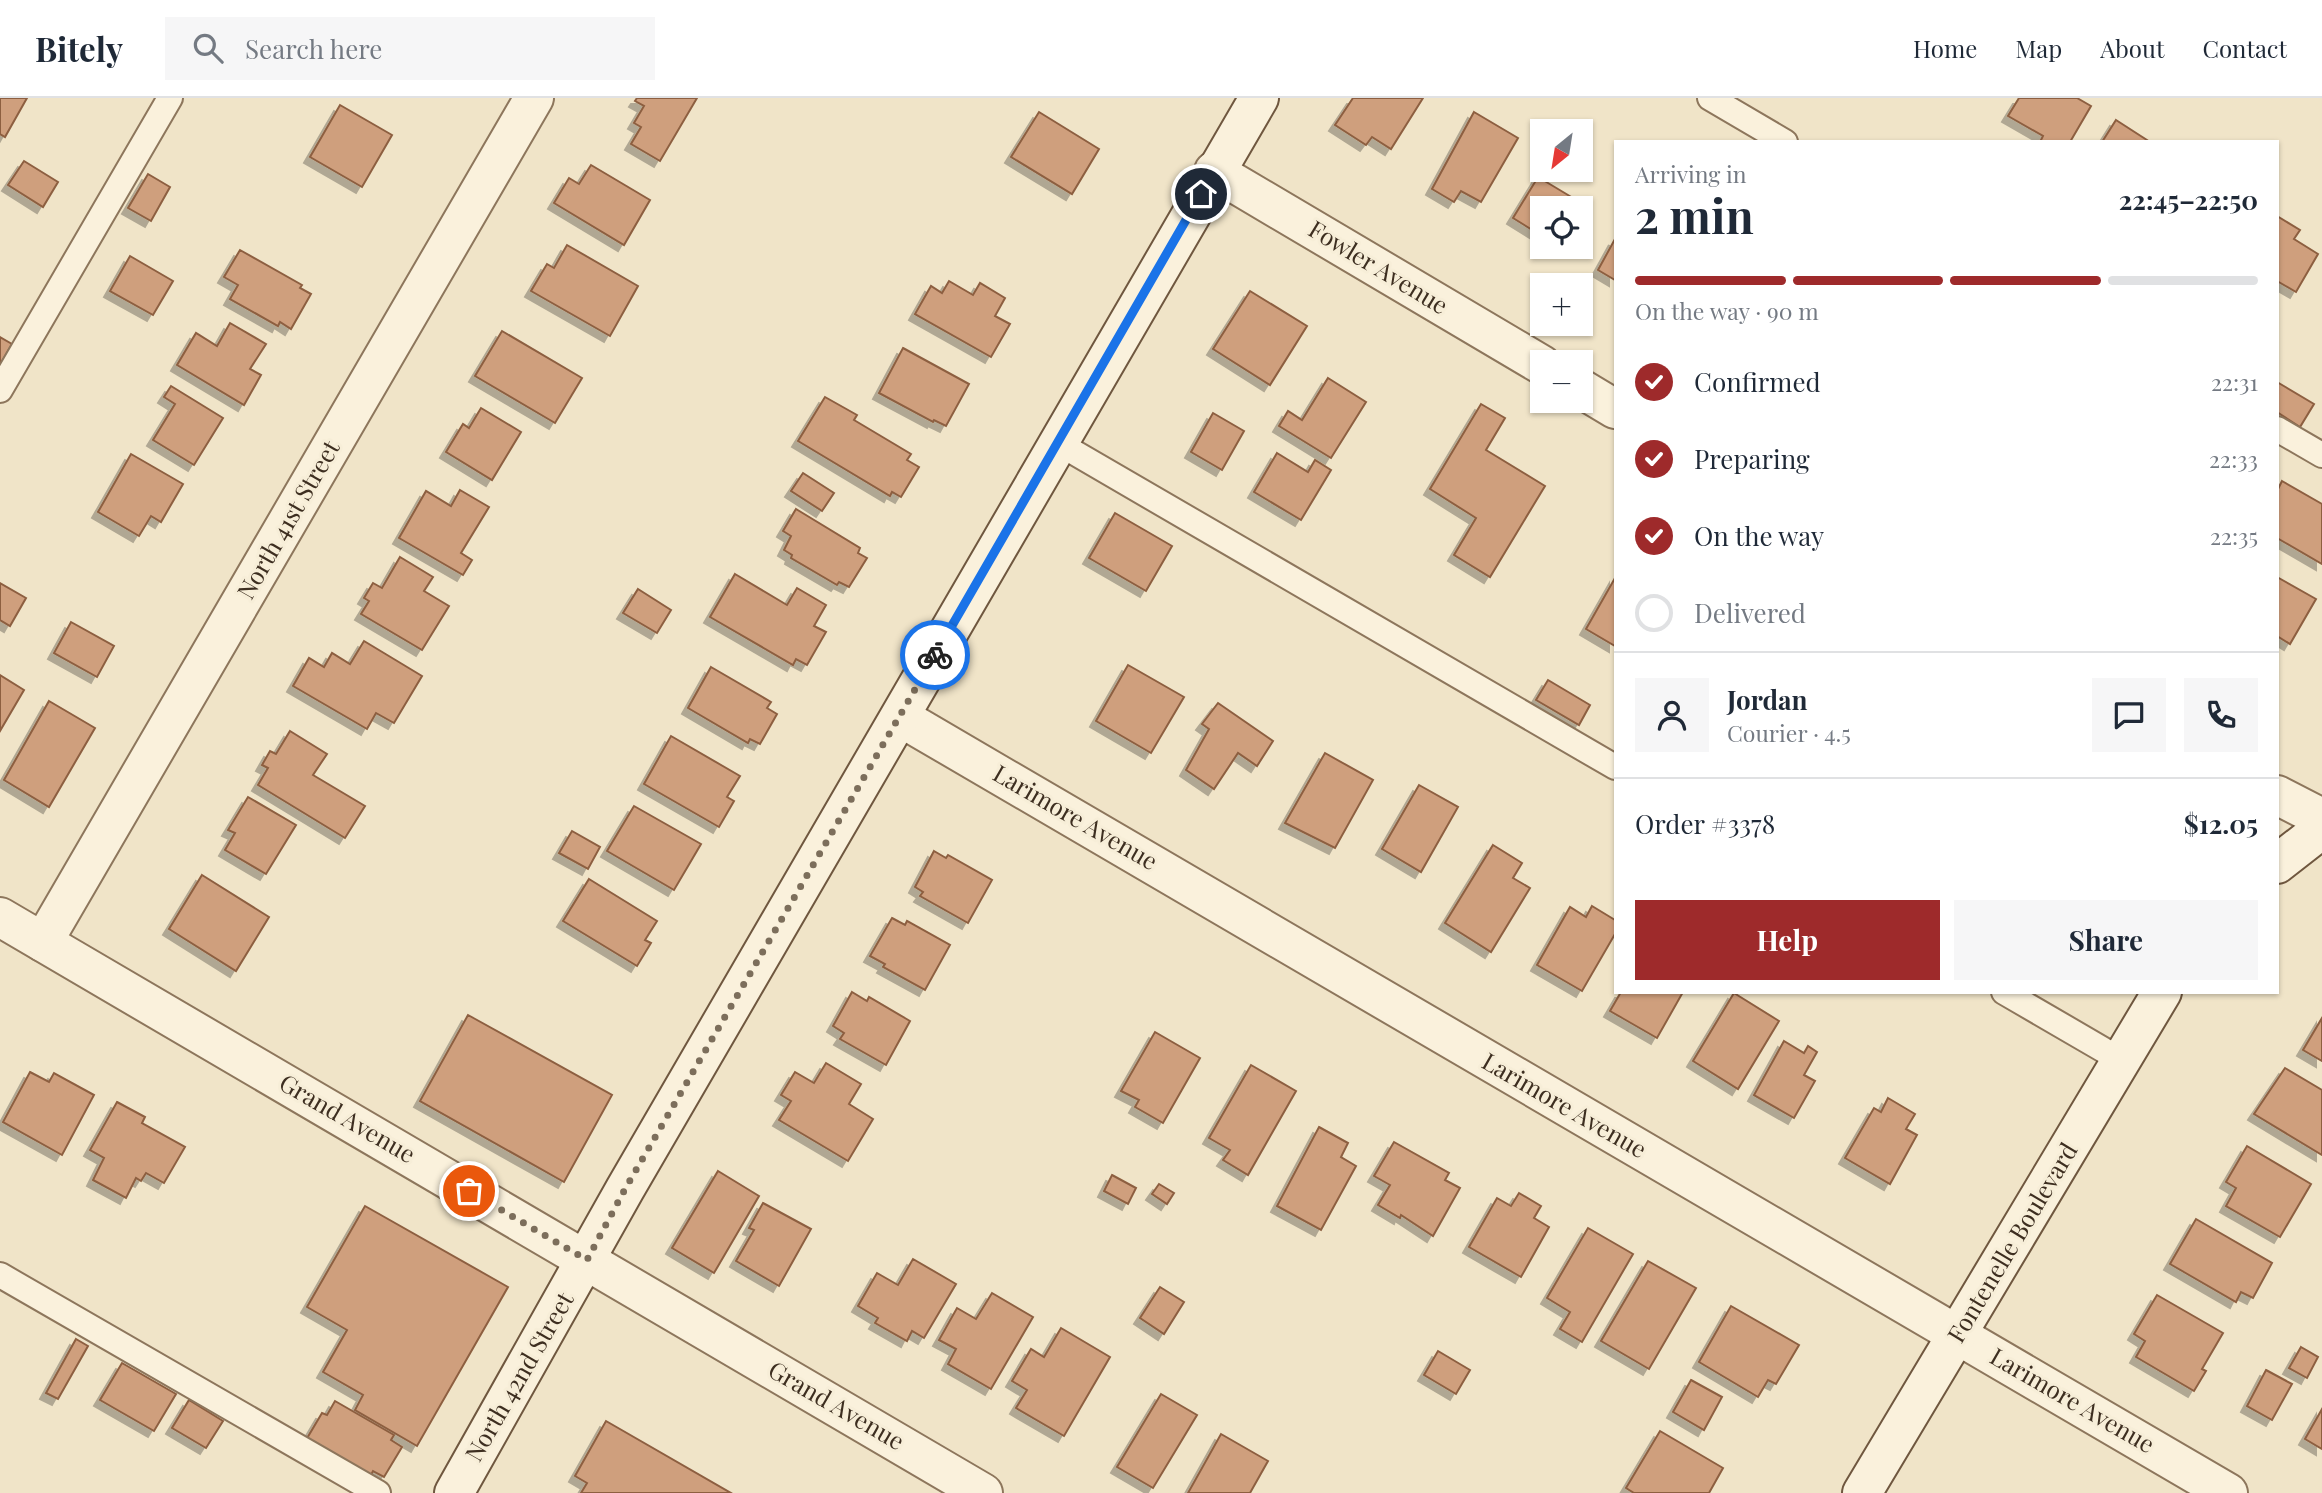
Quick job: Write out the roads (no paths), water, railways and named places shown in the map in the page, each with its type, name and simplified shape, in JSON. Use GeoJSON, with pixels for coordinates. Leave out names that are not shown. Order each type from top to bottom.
{"type":"FeatureCollection","features":[{"type":"Feature","properties":{"kind":"street","name":"North 41st Street"},"geometry":{"type":"LineString","coordinates":[[43,942],[534,98]]}},
{"type":"Feature","properties":{"kind":"street","name":"North 42nd Street"},"geometry":{"type":"LineString","coordinates":[[454,1493],[625,1189],[1259,98]]}},
{"type":"Feature","properties":{"kind":"street","name":"Fowler Avenue"},"geometry":{"type":"LineString","coordinates":[[1214,172],[1530,358]]}},
{"type":"Feature","properties":{"kind":"street"},"geometry":{"type":"LineString","coordinates":[[1593,396],[1614,408]]}},
{"type":"Feature","properties":{"kind":"street","name":"Larimore Avenue"},"geometry":{"type":"LineString","coordinates":[[900,717],[2228,1493]]}},
{"type":"Feature","properties":{"kind":"street"},"geometry":{"type":"LineString","coordinates":[[2279,796],[2322,818]]}},
{"type":"Feature","properties":{"kind":"street"},"geometry":{"type":"LineString","coordinates":[[2279,862],[2322,830]]}},
{"type":"Feature","properties":{"kind":"street","name":"Grand Avenue"},"geometry":{"type":"LineString","coordinates":[[0,917],[983,1493]]}},
{"type":"Feature","properties":{"kind":"street","name":"Fontenelle Boulevard"},"geometry":{"type":"LineString","coordinates":[[1862,1493],[2161,994]]}},
{"type":"Feature","properties":{"kind":"lane"},"geometry":{"type":"LineString","coordinates":[[0,390],[170,98]]}},
{"type":"Feature","properties":{"kind":"lane"},"geometry":{"type":"LineString","coordinates":[[1710,98],[1782,140]]}},
{"type":"Feature","properties":{"kind":"lane"},"geometry":{"type":"LineString","coordinates":[[2279,430],[2322,455]]}},
{"type":"Feature","properties":{"kind":"lane"},"geometry":{"type":"LineString","coordinates":[[1058,443],[1614,766]]}},
{"type":"Feature","properties":{"kind":"lane"},"geometry":{"type":"LineString","coordinates":[[2007,994],[2121,1060]]}},
{"type":"Feature","properties":{"kind":"lane"},"geometry":{"type":"LineString","coordinates":[[0,1275],[378,1493]]}}]}
